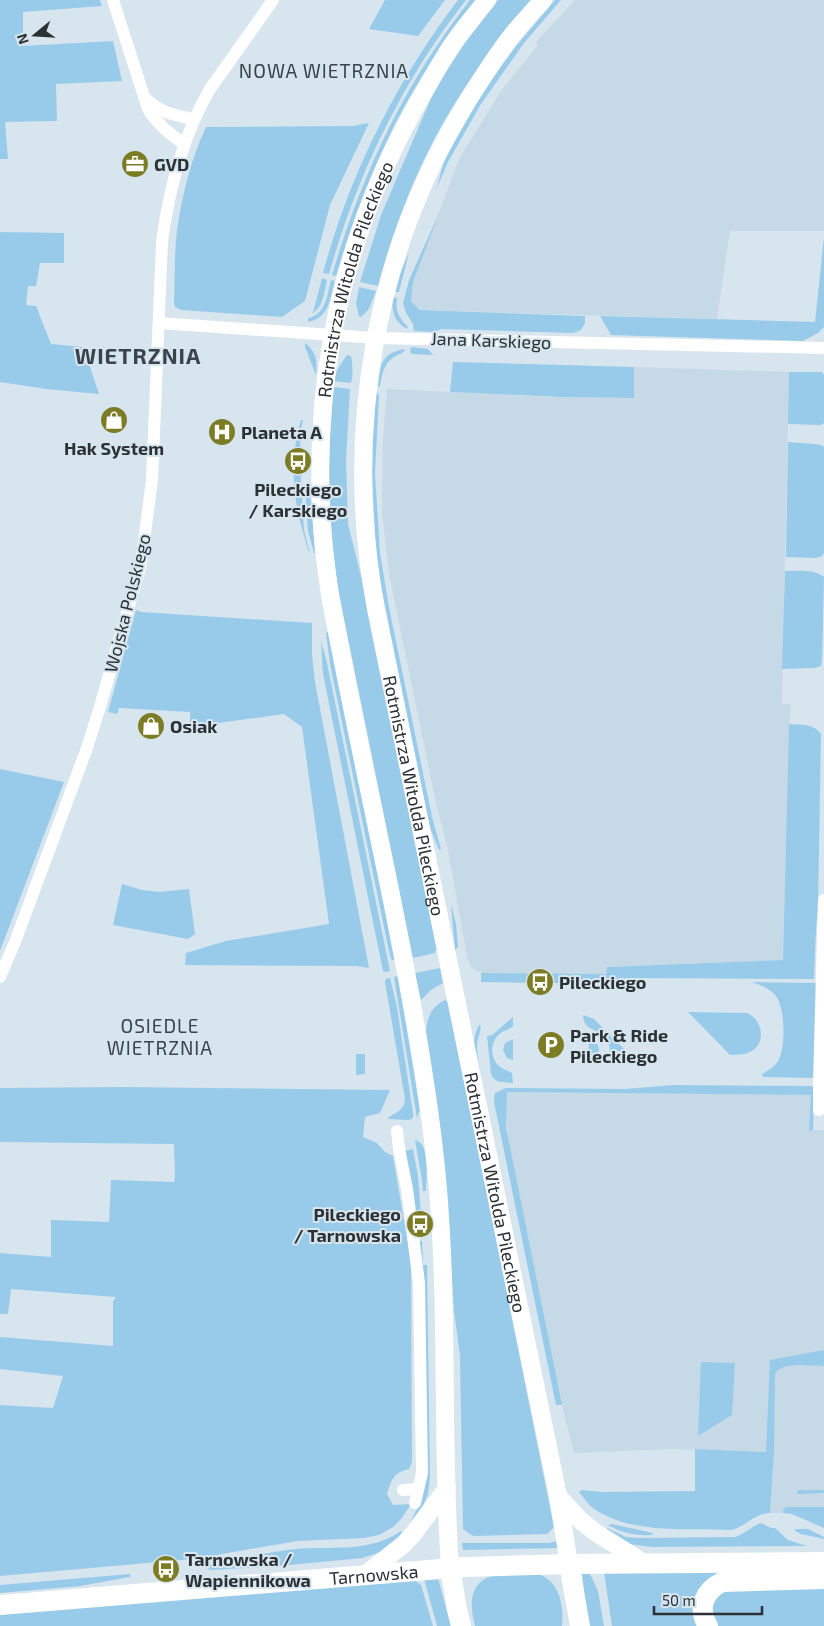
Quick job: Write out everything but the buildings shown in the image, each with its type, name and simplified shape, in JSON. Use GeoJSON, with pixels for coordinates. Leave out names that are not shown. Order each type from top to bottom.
{"type":"FeatureCollection","features":[{"type":"Feature","properties":{"kind":"main road","name":"Rotmistrza Witolda Pileckiego"},"geometry":{"type":"LineString","coordinates":[[450,1568],[444,1302],[439,1205],[432,1131],[415,1019],[334,618],[323,550],[320,502],[321,428],[324,382],[332,334],[353,249],[373,193],[396,141],[452,44],[487,0]]}},
{"type":"Feature","properties":{"kind":"main road","name":"Rotmistrza Witolda Pileckiego"},"geometry":{"type":"LineString","coordinates":[[543,0],[512,35],[482,78],[458,116],[434,160],[417,198],[399,245],[385,291],[368,388],[364,424],[363,462],[365,522],[370,576],[558,1496],[580,1626]]}},
{"type":"Feature","properties":{"kind":"main road"},"geometry":{"type":"LineString","coordinates":[[366,1574],[404,1544],[447,1488]]}},
{"type":"Feature","properties":{"kind":"main road"},"geometry":{"type":"LineString","coordinates":[[558,1496],[581,1521],[644,1564]]}},
{"type":"Feature","properties":{"kind":"main road","name":"Tarnowska"},"geometry":{"type":"LineString","coordinates":[[0,1605],[450,1568],[570,1564],[824,1562]]}},
{"type":"Feature","properties":{"kind":"main road"},"geometry":{"type":"LineString","coordinates":[[450,1568],[462,1626]]}},
{"type":"Feature","properties":{"kind":"main road"},"geometry":{"type":"LineString","coordinates":[[708,1626],[704,1615],[704,1598],[708,1591],[722,1582],[824,1580]]}},
{"type":"Feature","properties":{"kind":"street"},"geometry":{"type":"LineString","coordinates":[[112,0],[148,109],[155,120],[166,131],[184,144]]}},
{"type":"Feature","properties":{"kind":"street","name":"Wojska Polskiego"},"geometry":{"type":"LineString","coordinates":[[0,977],[15,942],[87,748],[140,564],[152,480],[164,227],[184,144],[193,119],[210,89],[274,0]]}},
{"type":"Feature","properties":{"kind":"street"},"geometry":{"type":"LineString","coordinates":[[144,98],[157,109],[171,115],[193,119]]}},
{"type":"Feature","properties":{"kind":"street","name":"Jana Karskiego"},"geometry":{"type":"LineString","coordinates":[[159,323],[376,338],[824,348]]}},
{"type":"Feature","properties":{"kind":"street"},"geometry":{"type":"LineString","coordinates":[[819,1110],[824,900]]}},
{"type":"Feature","properties":{"kind":"street"},"geometry":{"type":"LineString","coordinates":[[397,1131],[407,1189],[419,1283],[422,1473],[415,1503]]}},
{"type":"Feature","properties":{"kind":"street"},"geometry":{"type":"LineString","coordinates":[[404,1490],[418,1489]]}},
{"type":"Feature","properties":{"kind":"shaded area"},"geometry":{"type":"Polygon","coordinates":[[[0,0],[100,0],[102,6],[23,12],[23,46],[113,41],[122,81],[56,84],[57,121],[5,122],[8,159],[0,159],[0,0]]]}},
{"type":"Feature","properties":{"kind":"shaded area"},"geometry":{"type":"Polygon","coordinates":[[[385,0],[445,0],[418,36],[369,29],[385,0]]]}},
{"type":"Feature","properties":{"kind":"shaded area"},"geometry":{"type":"Polygon","coordinates":[[[458,0],[466,0],[422,63],[384,130],[353,201],[329,274],[323,273],[347,200],[377,130],[415,63],[458,0]]]}},
{"type":"Feature","properties":{"kind":"shaded area"},"geometry":{"type":"Polygon","coordinates":[[[470,0],[476,0],[427,68],[407,101],[372,174],[336,276],[332,275],[357,201],[388,130],[425,64],[470,0]]]}},
{"type":"Feature","properties":{"kind":"shaded area"},"geometry":{"type":"Polygon","coordinates":[[[498,0],[532,0],[469,82],[440,129],[404,206],[378,286],[360,282],[381,215],[435,89],[465,43],[498,0]]]}},
{"type":"Feature","properties":{"kind":"shaded area"},"geometry":{"type":"Polygon","coordinates":[[[555,0],[561,0],[524,43],[481,104],[448,162],[437,188],[447,155],[479,99],[517,45],[555,0]]]}},
{"type":"Feature","properties":{"kind":"shaded area"},"geometry":{"type":"Polygon","coordinates":[[[575,0],[824,0],[824,231],[730,231],[717,319],[421,310],[411,301],[413,282],[459,159],[501,91],[538,45],[536,42],[575,0]]]}},
{"type":"Feature","properties":{"kind":"shaded area"},"geometry":{"type":"Polygon","coordinates":[[[369,123],[330,205],[305,301],[282,317],[181,310],[175,307],[175,248],[179,217],[184,190],[206,127],[353,126],[369,123]]]}},
{"type":"Feature","properties":{"kind":"shaded area"},"geometry":{"type":"Polygon","coordinates":[[[440,211],[413,282],[411,301],[420,310],[585,316],[585,323],[581,330],[573,333],[441,329],[434,332],[414,331],[413,324],[406,313],[403,303],[409,280],[440,211]]]}},
{"type":"Feature","properties":{"kind":"shaded area"},"geometry":{"type":"Polygon","coordinates":[[[0,232],[64,233],[64,263],[40,263],[36,286],[28,286],[26,305],[36,306],[51,344],[82,347],[81,354],[90,367],[99,394],[0,382],[0,232]]]}},
{"type":"Feature","properties":{"kind":"shaded area"},"geometry":{"type":"Polygon","coordinates":[[[824,237],[824,327],[818,333],[803,341],[611,335],[600,316],[815,322],[824,237]]]}},
{"type":"Feature","properties":{"kind":"shaded area"},"geometry":{"type":"Polygon","coordinates":[[[409,253],[399,292],[394,292],[399,275],[409,253]]]}},
{"type":"Feature","properties":{"kind":"shaded area"},"geometry":{"type":"Polygon","coordinates":[[[322,278],[327,280],[324,294],[317,310],[313,313],[322,278]]]}},
{"type":"Feature","properties":{"kind":"shaded area"},"geometry":{"type":"Polygon","coordinates":[[[331,280],[335,281],[328,307],[315,320],[308,322],[308,318],[319,313],[325,304],[331,280]]]}},
{"type":"Feature","properties":{"kind":"shaded area"},"geometry":{"type":"Polygon","coordinates":[[[359,287],[376,291],[369,309],[361,317],[359,316],[356,304],[359,287]]]}},
{"type":"Feature","properties":{"kind":"shaded area"},"geometry":{"type":"Polygon","coordinates":[[[393,297],[397,298],[397,310],[408,327],[407,329],[394,316],[393,297]]]}},
{"type":"Feature","properties":{"kind":"shaded area"},"geometry":{"type":"Polygon","coordinates":[[[305,343],[312,350],[315,358],[316,375],[305,347],[305,343]]]}},
{"type":"Feature","properties":{"kind":"shaded area"},"geometry":{"type":"Polygon","coordinates":[[[411,347],[428,349],[433,355],[412,354],[410,352],[411,347]]]}},
{"type":"Feature","properties":{"kind":"shaded area"},"geometry":{"type":"Polygon","coordinates":[[[405,349],[403,353],[386,365],[378,388],[381,367],[386,357],[405,349]]]}},
{"type":"Feature","properties":{"kind":"shaded area"},"geometry":{"type":"Polygon","coordinates":[[[347,355],[351,356],[352,360],[351,383],[334,381],[337,370],[347,355]]]}},
{"type":"Feature","properties":{"kind":"shaded area"},"geometry":{"type":"Polygon","coordinates":[[[453,362],[634,367],[634,398],[450,392],[453,362]]]}},
{"type":"Feature","properties":{"kind":"shaded area"},"geometry":{"type":"Polygon","coordinates":[[[634,367],[789,372],[782,704],[791,704],[783,960],[607,967],[606,974],[481,973],[471,967],[467,957],[448,850],[436,803],[389,574],[382,512],[383,439],[387,389],[551,397],[633,398],[634,367]]]}},
{"type":"Feature","properties":{"kind":"shaded area"},"geometry":{"type":"Polygon","coordinates":[[[789,372],[822,372],[824,375],[824,423],[821,425],[788,424],[789,372]]]}},
{"type":"Feature","properties":{"kind":"shaded area"},"geometry":{"type":"Polygon","coordinates":[[[333,387],[350,389],[346,460],[348,524],[363,584],[437,950],[435,953],[413,958],[338,589],[329,519],[328,473],[333,387]]]}},
{"type":"Feature","properties":{"kind":"shaded area"},"geometry":{"type":"Polygon","coordinates":[[[375,393],[378,393],[379,396],[375,473],[380,553],[389,607],[432,817],[441,849],[439,850],[429,825],[379,577],[371,462],[375,393]]]}},
{"type":"Feature","properties":{"kind":"shaded area"},"geometry":{"type":"Polygon","coordinates":[[[301,420],[303,420],[300,450],[296,450],[296,462],[300,463],[304,530],[310,554],[296,504],[294,476],[295,448],[301,420]]]}},
{"type":"Feature","properties":{"kind":"shaded area"},"geometry":{"type":"Polygon","coordinates":[[[788,442],[816,444],[824,448],[824,553],[816,558],[786,557],[788,442]]]}},
{"type":"Feature","properties":{"kind":"shaded area"},"geometry":{"type":"Polygon","coordinates":[[[305,486],[307,486],[311,501],[315,553],[308,531],[305,486]]]}},
{"type":"Feature","properties":{"kind":"shaded area"},"geometry":{"type":"Polygon","coordinates":[[[785,571],[811,572],[824,577],[821,666],[782,669],[785,571]]]}},
{"type":"Feature","properties":{"kind":"shaded area"},"geometry":{"type":"Polygon","coordinates":[[[136,610],[141,612],[312,623],[312,655],[315,682],[369,968],[357,966],[185,965],[186,953],[226,941],[329,924],[302,727],[284,714],[190,727],[190,712],[119,708],[117,714],[108,712],[136,610]]]}},
{"type":"Feature","properties":{"kind":"shaded area"},"geometry":{"type":"Polygon","coordinates":[[[328,632],[395,960],[392,960],[390,956],[330,664],[326,633],[328,632]]]}},
{"type":"Feature","properties":{"kind":"shaded area"},"geometry":{"type":"Polygon","coordinates":[[[321,641],[390,971],[383,971],[323,674],[321,641]]]}},
{"type":"Feature","properties":{"kind":"shaded area"},"geometry":{"type":"Polygon","coordinates":[[[789,724],[811,726],[821,734],[818,908],[814,979],[629,978],[569,983],[550,983],[550,980],[538,981],[538,983],[481,982],[481,973],[606,974],[607,967],[783,960],[789,724]]]}},
{"type":"Feature","properties":{"kind":"shaded area"},"geometry":{"type":"Polygon","coordinates":[[[0,769],[64,782],[0,951],[0,769]]]}},
{"type":"Feature","properties":{"kind":"shaded area"},"geometry":{"type":"Polygon","coordinates":[[[122,884],[142,890],[159,892],[189,889],[195,934],[188,939],[113,925],[122,884]]]}},
{"type":"Feature","properties":{"kind":"shaded area"},"geometry":{"type":"Polygon","coordinates":[[[451,904],[456,924],[458,947],[455,950],[451,904]]]}},
{"type":"Feature","properties":{"kind":"shaded area"},"geometry":{"type":"Polygon","coordinates":[[[440,968],[443,983],[431,990],[421,1000],[415,973],[440,968]]]}},
{"type":"Feature","properties":{"kind":"shaded area"},"geometry":{"type":"Polygon","coordinates":[[[398,976],[420,1109],[417,1118],[394,977],[398,976]]]}},
{"type":"Feature","properties":{"kind":"shaded area"},"geometry":{"type":"Polygon","coordinates":[[[390,978],[397,1007],[413,1113],[413,1118],[409,1120],[388,1119],[399,1111],[404,1105],[405,1099],[385,982],[386,979],[390,978]]]}},
{"type":"Feature","properties":{"kind":"shaded area"},"geometry":{"type":"Polygon","coordinates":[[[752,982],[817,983],[814,1078],[763,1077],[762,1074],[776,1064],[781,1053],[783,1045],[783,1016],[775,995],[766,988],[752,982]]]}},
{"type":"Feature","properties":{"kind":"shaded area"},"geometry":{"type":"Polygon","coordinates":[[[445,1000],[448,1002],[554,1527],[547,1534],[474,1536],[463,1529],[460,1356],[454,1311],[445,1172],[426,1031],[431,1012],[440,1002],[445,1000]]]}},
{"type":"Feature","properties":{"kind":"shaded area"},"geometry":{"type":"Polygon","coordinates":[[[688,1012],[747,1013],[757,1021],[761,1038],[755,1048],[747,1053],[730,1055],[688,1012]]]}},
{"type":"Feature","properties":{"kind":"shaded area"},"geometry":{"type":"Polygon","coordinates":[[[583,1015],[594,1019],[635,1060],[634,1062],[624,1061],[623,1051],[616,1051],[616,1060],[611,1059],[607,1039],[600,1032],[586,1025],[583,1015]]]}},
{"type":"Feature","properties":{"kind":"shaded area"},"geometry":{"type":"Polygon","coordinates":[[[513,1017],[513,1026],[498,1035],[492,1047],[494,1060],[497,1064],[512,1073],[513,1083],[500,1082],[491,1074],[487,1036],[492,1035],[513,1017]]]}},
{"type":"Feature","properties":{"kind":"shaded area"},"geometry":{"type":"Polygon","coordinates":[[[480,1024],[481,1029],[477,1050],[483,1089],[474,1047],[476,1031],[480,1024]]]}},
{"type":"Feature","properties":{"kind":"shaded area"},"geometry":{"type":"Polygon","coordinates":[[[513,1039],[513,1060],[507,1058],[503,1050],[505,1043],[513,1039]]]}},
{"type":"Feature","properties":{"kind":"shaded area"},"geometry":{"type":"Polygon","coordinates":[[[589,1040],[597,1044],[599,1050],[596,1057],[588,1061],[589,1040]]]}},
{"type":"Feature","properties":{"kind":"shaded area"},"geometry":{"type":"Polygon","coordinates":[[[356,1054],[365,1054],[365,1074],[356,1075],[356,1054]]]}},
{"type":"Feature","properties":{"kind":"shaded area"},"geometry":{"type":"Polygon","coordinates":[[[674,1085],[814,1086],[813,1130],[809,1131],[811,1095],[507,1092],[506,1127],[562,1405],[556,1405],[494,1102],[495,1093],[506,1088],[625,1089],[674,1085]]]}},
{"type":"Feature","properties":{"kind":"shaded area"},"geometry":{"type":"Polygon","coordinates":[[[123,1087],[390,1090],[380,1113],[365,1117],[363,1137],[377,1143],[385,1152],[393,1156],[411,1262],[412,1462],[409,1469],[400,1472],[394,1477],[387,1494],[393,1505],[411,1504],[402,1518],[393,1527],[379,1535],[364,1538],[297,1541],[193,1559],[0,1576],[0,1405],[53,1408],[63,1376],[0,1369],[0,1337],[113,1346],[113,1301],[116,1297],[11,1289],[8,1314],[0,1314],[0,1253],[51,1257],[51,1220],[109,1222],[111,1180],[174,1182],[175,1177],[174,1144],[0,1142],[0,1088],[123,1087]]]}},
{"type":"Feature","properties":{"kind":"shaded area"},"geometry":{"type":"Polygon","coordinates":[[[507,1092],[812,1095],[809,1130],[824,1130],[824,1350],[773,1360],[824,1361],[824,1507],[786,1507],[783,1513],[770,1513],[774,1452],[672,1449],[574,1453],[561,1402],[510,1152],[506,1116],[507,1092]]]}},
{"type":"Feature","properties":{"kind":"shaded area"},"geometry":{"type":"Polygon","coordinates":[[[415,1140],[420,1143],[426,1154],[426,1191],[423,1191],[415,1140]]]}},
{"type":"Feature","properties":{"kind":"shaded area"},"geometry":{"type":"Polygon","coordinates":[[[413,1149],[418,1176],[421,1215],[416,1215],[417,1228],[421,1227],[421,1234],[417,1234],[404,1151],[413,1149]]]}},
{"type":"Feature","properties":{"kind":"shaded area"},"geometry":{"type":"Polygon","coordinates":[[[418,1241],[422,1241],[423,1265],[427,1265],[430,1476],[428,1494],[415,1525],[411,1521],[420,1503],[418,1241]]]}},
{"type":"Feature","properties":{"kind":"shaded area"},"geometry":{"type":"Polygon","coordinates":[[[824,1350],[824,1366],[790,1366],[784,1367],[775,1374],[774,1452],[770,1513],[759,1515],[730,1530],[664,1529],[616,1520],[592,1507],[579,1492],[582,1490],[602,1492],[695,1491],[695,1449],[766,1452],[770,1360],[824,1350]]]}},
{"type":"Feature","properties":{"kind":"shaded area"},"geometry":{"type":"Polygon","coordinates":[[[701,1362],[735,1363],[732,1415],[698,1436],[701,1362]]]}},
{"type":"Feature","properties":{"kind":"shaded area"},"geometry":{"type":"Polygon","coordinates":[[[799,1490],[824,1490],[824,1493],[798,1494],[799,1490]]]}},
{"type":"Feature","properties":{"kind":"shaded area"},"geometry":{"type":"Polygon","coordinates":[[[786,1507],[824,1507],[824,1528],[792,1514],[783,1513],[786,1507]]]}},
{"type":"Feature","properties":{"kind":"shaded area"},"geometry":{"type":"Polygon","coordinates":[[[761,1523],[775,1528],[788,1540],[807,1546],[652,1547],[629,1544],[603,1533],[607,1528],[626,1537],[638,1538],[735,1537],[761,1523]]]}},
{"type":"Feature","properties":{"kind":"shaded area"},"geometry":{"type":"Polygon","coordinates":[[[612,1524],[653,1533],[652,1535],[646,1535],[629,1533],[608,1525],[612,1524]]]}},
{"type":"Feature","properties":{"kind":"shaded area"},"geometry":{"type":"Polygon","coordinates":[[[795,1529],[808,1529],[824,1537],[824,1539],[801,1534],[795,1531],[795,1529]]]}},
{"type":"Feature","properties":{"kind":"shaded area"},"geometry":{"type":"Polygon","coordinates":[[[401,1531],[406,1535],[380,1552],[363,1558],[268,1567],[209,1570],[208,1565],[285,1550],[364,1546],[377,1543],[401,1531]]]}},
{"type":"Feature","properties":{"kind":"shaded area"},"geometry":{"type":"Polygon","coordinates":[[[558,1541],[558,1548],[463,1550],[462,1543],[549,1543],[558,1541]]]}},
{"type":"Feature","properties":{"kind":"shaded area"},"geometry":{"type":"Polygon","coordinates":[[[824,1570],[723,1576],[700,1626],[612,1626],[604,1572],[824,1570]]]}},
{"type":"Feature","properties":{"kind":"shaded area"},"geometry":{"type":"Polygon","coordinates":[[[582,1572],[589,1572],[598,1591],[604,1626],[588,1626],[582,1572]]]}},
{"type":"Feature","properties":{"kind":"shaded area"},"geometry":{"type":"Polygon","coordinates":[[[130,1574],[130,1577],[80,1586],[0,1593],[0,1585],[130,1574]]]}},
{"type":"Feature","properties":{"kind":"shaded area"},"geometry":{"type":"Polygon","coordinates":[[[501,1574],[538,1574],[545,1577],[556,1588],[561,1603],[562,1626],[475,1626],[472,1597],[478,1585],[484,1580],[501,1574]]]}},
{"type":"Feature","properties":{"kind":"shaded area"},"geometry":{"type":"Polygon","coordinates":[[[438,1578],[451,1626],[437,1626],[424,1579],[438,1578]]]}},
{"type":"Feature","properties":{"kind":"shaded area"},"geometry":{"type":"Polygon","coordinates":[[[414,1580],[421,1585],[433,1626],[0,1626],[0,1614],[414,1580]]]}},
{"type":"Feature","properties":{"kind":"shaded area"},"geometry":{"type":"Polygon","coordinates":[[[824,1584],[824,1626],[716,1626],[711,1602],[718,1590],[824,1584]]]}},
{"type":"Feature","properties":{"kind":"place","name":"GVD"},"geometry":{"type":"Point","coordinates":[135,164]}},
{"type":"Feature","properties":{"kind":"place","name":"Hak System"},"geometry":{"type":"Point","coordinates":[114,420]}},
{"type":"Feature","properties":{"kind":"place","name":"Planeta A"},"geometry":{"type":"Point","coordinates":[222,432]}},
{"type":"Feature","properties":{"kind":"place","name":"Pileckiego / Karskiego"},"geometry":{"type":"Point","coordinates":[298,461]}},
{"type":"Feature","properties":{"kind":"place","name":"Osiak"},"geometry":{"type":"Point","coordinates":[151,726]}},
{"type":"Feature","properties":{"kind":"place","name":"Pileckiego"},"geometry":{"type":"Point","coordinates":[540,982]}},
{"type":"Feature","properties":{"kind":"place","name":"Park & Ride Pileckiego"},"geometry":{"type":"Point","coordinates":[551,1045]}},
{"type":"Feature","properties":{"kind":"place","name":"Pileckiego / Tarnowska"},"geometry":{"type":"Point","coordinates":[420,1224]}},
{"type":"Feature","properties":{"kind":"place","name":"Tarnowska / Wapiennikowa"},"geometry":{"type":"Point","coordinates":[166,1569]}},
{"type":"Feature","properties":{"kind":"district","name":"NOWA WIETRZNIA"},"geometry":{"type":"Point","coordinates":[324,70]}},
{"type":"Feature","properties":{"kind":"district","name":"WIETRZNIA"},"geometry":{"type":"Point","coordinates":[138,355]}},
{"type":"Feature","properties":{"kind":"district","name":"OSIEDLE WIETRZNIA"},"geometry":{"type":"Point","coordinates":[160,1036]}}]}
